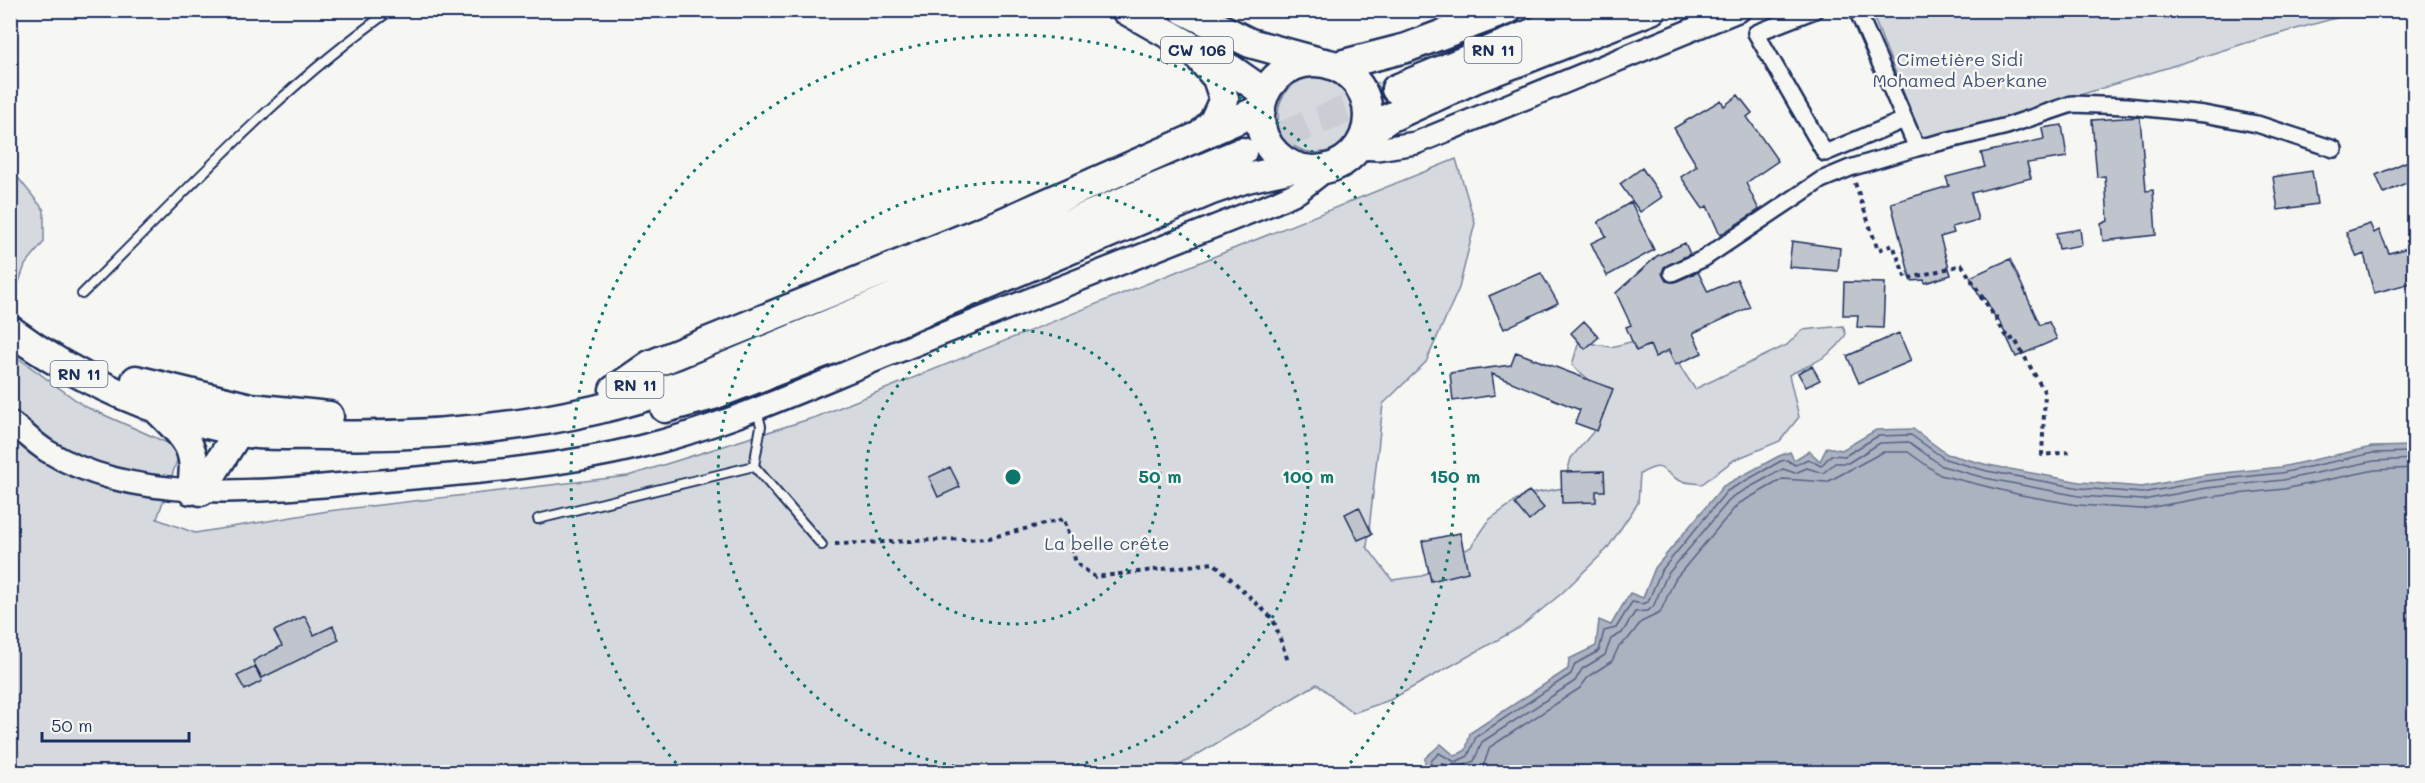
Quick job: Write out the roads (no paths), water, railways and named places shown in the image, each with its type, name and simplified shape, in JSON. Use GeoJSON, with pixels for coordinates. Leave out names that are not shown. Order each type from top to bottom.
{"type":"FeatureCollection","features":[{"type":"Feature","properties":{"kind":"highway","name":"CW 106"},"geometry":{"type":"LineString","coordinates":[[1126,10],[1182,42],[1263,101]]}},
{"type":"Feature","properties":{"kind":"highway","name":"CW 106"},"geometry":{"type":"LineString","coordinates":[[1184,10],[1250,43],[1328,64]]}},
{"type":"Feature","properties":{"kind":"highway"},"geometry":{"type":"LineString","coordinates":[[1507,10],[1406,48],[1328,64],[1304,63],[1288,68],[1275,79],[1263,101],[1261,128],[1268,144],[1281,158],[1297,167],[1314,170],[1330,167],[1345,160],[1389,117],[1474,79],[1651,10]]}},
{"type":"Feature","properties":{"kind":"highway","name":"RN 11"},"geometry":{"type":"LineString","coordinates":[[1558,10],[1394,83],[1589,10]]}},
{"type":"Feature","properties":{"kind":"highway"},"geometry":{"type":"LineString","coordinates":[[1182,42],[1206,64],[1217,78],[1222,90],[1222,108],[1200,136]]}},
{"type":"Feature","properties":{"kind":"highway"},"geometry":{"type":"LineString","coordinates":[[1328,64],[1350,75],[1360,87],[1367,102],[1369,118],[1362,141]]}},
{"type":"Feature","properties":{"kind":"highway"},"geometry":{"type":"LineString","coordinates":[[608,400],[650,365],[997,225],[1200,136],[1263,101]]}},
{"type":"Feature","properties":{"kind":"highway","name":"RN 11"},"geometry":{"type":"LineString","coordinates":[[10,330],[37,349],[103,387],[153,406],[239,432],[425,435],[553,420],[1240,146]]}},
{"type":"Feature","properties":{"kind":"highway"},"geometry":{"type":"LineString","coordinates":[[608,400],[660,409],[713,395],[843,345],[1209,191],[1247,178],[1297,167]]}},
{"type":"Feature","properties":{"kind":"highway","name":"RN 11"},"geometry":{"type":"LineString","coordinates":[[10,310],[93,362],[140,382],[251,408],[314,416],[365,418],[608,400]]}},
{"type":"Feature","properties":{"kind":"highway"},"geometry":{"type":"LineString","coordinates":[[153,406],[186,440],[192,451],[196,491]]}},
{"type":"Feature","properties":{"kind":"highway"},"geometry":{"type":"LineString","coordinates":[[196,491],[239,432],[265,421],[314,416]]}},
{"type":"Feature","properties":{"kind":"street"},"geometry":{"type":"LineString","coordinates":[[1362,141],[1397,147],[1416,143],[1740,10]]}},
{"type":"Feature","properties":{"kind":"street"},"geometry":{"type":"LineString","coordinates":[[1815,10],[1756,33],[1825,153],[1904,120]]}},
{"type":"Feature","properties":{"kind":"street"},"geometry":{"type":"LineString","coordinates":[[1857,10],[1917,148]]}},
{"type":"Feature","properties":{"kind":"street"},"geometry":{"type":"LineString","coordinates":[[1672,273],[1703,259],[1821,180],[1850,168],[1917,148],[2007,126],[2072,104],[2127,106],[2204,114],[2257,124],[2334,149]]}},
{"type":"Feature","properties":{"kind":"street"},"geometry":{"type":"LineString","coordinates":[[10,422],[47,451],[77,465],[151,485],[196,491],[322,487],[447,477],[565,462],[640,446],[756,408],[1274,203],[1298,192],[1330,167]]}},
{"type":"Feature","properties":{"kind":"lane"},"geometry":{"type":"LineString","coordinates":[[82,294],[292,88],[352,38],[391,10]]}},
{"type":"Feature","properties":{"kind":"lane"},"geometry":{"type":"LineString","coordinates":[[754,466],[761,426],[756,408]]}},
{"type":"Feature","properties":{"kind":"lane"},"geometry":{"type":"LineString","coordinates":[[538,519],[754,466]]}},
{"type":"Feature","properties":{"kind":"lane"},"geometry":{"type":"LineString","coordinates":[[754,466],[822,545]]}},
{"type":"Feature","properties":{"kind":"water"},"geometry":{"type":"Polygon","coordinates":[[[1913,429],[1947,454],[1988,465],[2080,482],[2142,487],[2205,475],[2281,467],[2372,447],[2414,446],[2414,772],[1425,772],[1425,758],[1441,744],[1455,756],[1466,750],[1470,733],[1568,669],[1569,659],[1596,646],[1599,620],[1611,625],[1630,593],[1643,598],[1655,568],[1723,486],[1790,452],[1794,460],[1809,451],[1820,461],[1827,447],[1842,450],[1876,430],[1913,429]]]}},
{"type":"Feature","properties":{"kind":"tunnel"},"geometry":{"type":"LineString","coordinates":[[1242,152],[1396,89]]}},
{"type":"Feature","properties":{"kind":"park label","name":"Cimetière Sidi Mohamed Aberkane"},"geometry":{"type":"Point","coordinates":[1960,70]}},
{"type":"Feature","properties":{"kind":"park label","name":"La belle crête"},"geometry":{"type":"Point","coordinates":[1107,544]}}]}
